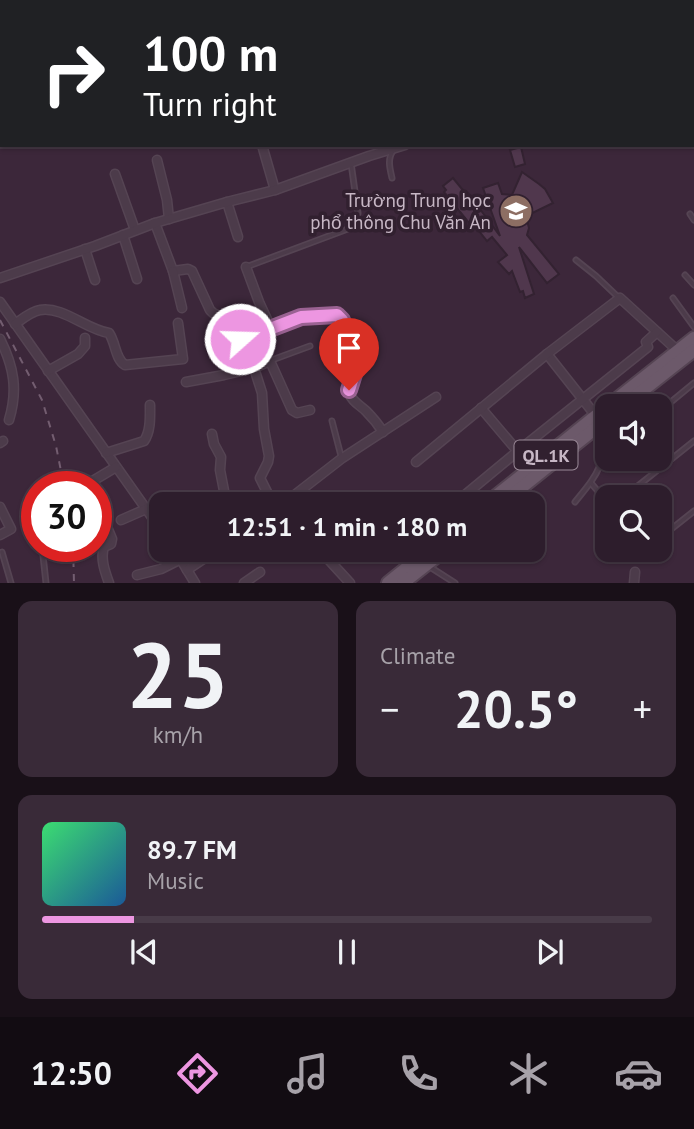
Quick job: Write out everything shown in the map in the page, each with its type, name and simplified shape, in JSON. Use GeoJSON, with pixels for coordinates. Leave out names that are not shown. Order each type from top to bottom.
{"type":"FeatureCollection","features":[{"type":"Feature","properties":{"kind":"main road","name":"QL.1K"},"geometry":{"type":"LineString","coordinates":[[623,394],[694,338]]}},
{"type":"Feature","properties":{"kind":"main road"},"geometry":{"type":"LineString","coordinates":[[641,394],[694,350]]}},
{"type":"Feature","properties":{"kind":"main road","name":"QL.1K"},"geometry":{"type":"LineString","coordinates":[[501,492],[531,467],[595,424]]}},
{"type":"Feature","properties":{"kind":"main road","name":"QL.1K"},"geometry":{"type":"LineString","coordinates":[[515,492],[595,425]]}},
{"type":"Feature","properties":{"kind":"main road"},"geometry":{"type":"LineString","coordinates":[[388,583],[415,562]]}},
{"type":"Feature","properties":{"kind":"main road"},"geometry":{"type":"LineString","coordinates":[[403,583],[430,562]]}},
{"type":"Feature","properties":{"kind":"street"},"geometry":{"type":"LineString","coordinates":[[263,147],[275,190]]}},
{"type":"Feature","properties":{"kind":"street"},"geometry":{"type":"LineString","coordinates":[[366,147],[369,156]]}},
{"type":"Feature","properties":{"kind":"street"},"geometry":{"type":"LineString","coordinates":[[0,278],[155,223],[275,190],[398,147]]}},
{"type":"Feature","properties":{"kind":"street"},"geometry":{"type":"LineString","coordinates":[[157,160],[169,219]]}},
{"type":"Feature","properties":{"kind":"street"},"geometry":{"type":"LineString","coordinates":[[115,173],[135,230]]}},
{"type":"Feature","properties":{"kind":"street"},"geometry":{"type":"LineString","coordinates":[[227,202],[238,237]]}},
{"type":"Feature","properties":{"kind":"street"},"geometry":{"type":"LineString","coordinates":[[155,223],[173,271],[182,308]]}},
{"type":"Feature","properties":{"kind":"street"},"geometry":{"type":"LineString","coordinates":[[123,235],[137,279]]}},
{"type":"Feature","properties":{"kind":"street"},"geometry":{"type":"LineString","coordinates":[[85,249],[95,279]]}},
{"type":"Feature","properties":{"kind":"street"},"geometry":{"type":"LineString","coordinates":[[246,267],[271,328]]}},
{"type":"Feature","properties":{"kind":"street"},"geometry":{"type":"LineString","coordinates":[[173,271],[192,271],[210,310],[226,319],[240,339],[301,317],[340,317],[355,359],[350,396],[383,432]]}},
{"type":"Feature","properties":{"kind":"street"},"geometry":{"type":"LineString","coordinates":[[416,462],[620,298],[678,351]]}},
{"type":"Feature","properties":{"kind":"street"},"geometry":{"type":"LineString","coordinates":[[0,302],[149,513]]}},
{"type":"Feature","properties":{"kind":"street"},"geometry":{"type":"LineString","coordinates":[[15,324],[36,310],[63,314],[101,333],[109,333],[120,361],[125,365],[183,359],[178,323]]}},
{"type":"Feature","properties":{"kind":"street"},"geometry":{"type":"LineString","coordinates":[[468,492],[648,347],[646,342],[657,332]]}},
{"type":"Feature","properties":{"kind":"street"},"geometry":{"type":"LineString","coordinates":[[48,371],[78,355],[85,346],[85,338]]}},
{"type":"Feature","properties":{"kind":"street"},"geometry":{"type":"LineString","coordinates":[[0,339],[13,370],[14,390],[9,421]]}},
{"type":"Feature","properties":{"kind":"street"},"geometry":{"type":"LineString","coordinates":[[547,354],[595,413]]}},
{"type":"Feature","properties":{"kind":"street"},"geometry":{"type":"LineString","coordinates":[[186,382],[254,368],[270,361],[292,410],[297,413],[310,410]]}},
{"type":"Feature","properties":{"kind":"street"},"geometry":{"type":"LineString","coordinates":[[254,368],[262,393],[268,462],[260,478],[266,492]]}},
{"type":"Feature","properties":{"kind":"street"},"geometry":{"type":"LineString","coordinates":[[298,492],[341,459],[436,397]]}},
{"type":"Feature","properties":{"kind":"street"},"geometry":{"type":"LineString","coordinates":[[106,453],[144,441],[149,426],[150,405]]}},
{"type":"Feature","properties":{"kind":"street"},"geometry":{"type":"LineString","coordinates":[[481,408],[531,467]]}},
{"type":"Feature","properties":{"kind":"street"},"geometry":{"type":"LineString","coordinates":[[212,435],[221,457],[222,492]]}},
{"type":"Feature","properties":{"kind":"street"},"geometry":{"type":"LineString","coordinates":[[109,471],[116,467]]}},
{"type":"Feature","properties":{"kind":"street"},"geometry":{"type":"LineString","coordinates":[[0,508],[11,529],[0,535]]}},
{"type":"Feature","properties":{"kind":"street"},"geometry":{"type":"LineString","coordinates":[[121,520],[146,509]]}},
{"type":"Feature","properties":{"kind":"street"},"geometry":{"type":"LineString","coordinates":[[103,562],[109,583]]}},
{"type":"Feature","properties":{"kind":"street"},"geometry":{"type":"LineString","coordinates":[[137,575],[175,562]]}},
{"type":"Feature","properties":{"kind":"street"},"geometry":{"type":"LineString","coordinates":[[183,562],[193,582]]}},
{"type":"Feature","properties":{"kind":"street"},"geometry":{"type":"LineString","coordinates":[[187,569],[198,562]]}},
{"type":"Feature","properties":{"kind":"street"},"geometry":{"type":"LineString","coordinates":[[331,562],[350,583]]}},
{"type":"Feature","properties":{"kind":"street"},"geometry":{"type":"LineString","coordinates":[[408,562],[411,565]]}},
{"type":"Feature","properties":{"kind":"street"},"geometry":{"type":"LineString","coordinates":[[244,583],[260,572]]}},
{"type":"Feature","properties":{"kind":"street"},"geometry":{"type":"LineString","coordinates":[[634,583],[635,572]]}},
{"type":"Feature","properties":{"kind":"lane"},"geometry":{"type":"LineString","coordinates":[[392,178],[390,157],[400,147]]}},
{"type":"Feature","properties":{"kind":"lane"},"geometry":{"type":"LineString","coordinates":[[246,267],[353,227],[358,213],[351,163]]}},
{"type":"Feature","properties":{"kind":"lane"},"geometry":{"type":"LineString","coordinates":[[690,214],[694,220]]}},
{"type":"Feature","properties":{"kind":"lane"},"geometry":{"type":"LineString","coordinates":[[576,260],[620,298]]}},
{"type":"Feature","properties":{"kind":"lane"},"geometry":{"type":"LineString","coordinates":[[685,275],[694,285]]}},
{"type":"Feature","properties":{"kind":"lane"},"geometry":{"type":"LineString","coordinates":[[673,298],[694,327]]}},
{"type":"Feature","properties":{"kind":"lane"},"geometry":{"type":"LineString","coordinates":[[270,361],[310,346]]}},
{"type":"Feature","properties":{"kind":"lane"},"geometry":{"type":"LineString","coordinates":[[672,401],[694,383]]}},
{"type":"Feature","properties":{"kind":"lane"},"geometry":{"type":"LineString","coordinates":[[332,421],[341,459]]}},
{"type":"Feature","properties":{"kind":"lane"},"geometry":{"type":"LineString","coordinates":[[639,485],[694,441]]}},
{"type":"Feature","properties":{"kind":"lane"},"geometry":{"type":"LineString","coordinates":[[575,502],[597,471]]}},
{"type":"Feature","properties":{"kind":"lane"},"geometry":{"type":"LineString","coordinates":[[591,483],[595,488]]}},
{"type":"Feature","properties":{"kind":"lane"},"geometry":{"type":"LineString","coordinates":[[672,528],[694,511]]}},
{"type":"Feature","properties":{"kind":"lane"},"geometry":{"type":"LineString","coordinates":[[2,552],[11,583]]}},
{"type":"Feature","properties":{"kind":"lane"},"geometry":{"type":"LineString","coordinates":[[44,562],[46,583]]}},
{"type":"Feature","properties":{"kind":"lane"},"geometry":{"type":"LineString","coordinates":[[426,565],[455,583]]}},
{"type":"Feature","properties":{"kind":"building"},"geometry":{"type":"Polygon","coordinates":[[[521,147],[525,164],[515,167],[510,150],[521,147]]]}},
{"type":"Feature","properties":{"kind":"building"},"geometry":{"type":"Polygon","coordinates":[[[522,172],[545,189],[553,203],[526,216],[529,228],[527,235],[559,274],[547,283],[519,247],[534,294],[525,298],[512,271],[509,274],[498,262],[507,255],[492,237],[487,241],[471,221],[469,223],[444,192],[446,190],[443,186],[453,178],[466,194],[468,193],[500,236],[483,188],[498,183],[502,194],[512,195],[522,172]]]}},
{"type":"Feature","properties":{"kind":"railway"},"geometry":{"type":"LineString","coordinates":[[0,320],[42,400],[61,471]]}},
{"type":"Feature","properties":{"kind":"railway"},"geometry":{"type":"LineString","coordinates":[[73,562],[74,583]]}},
{"type":"Feature","properties":{"kind":"place","name":"Trường Trung học phổ thông Chu Văn An"},"geometry":{"type":"Point","coordinates":[516,211]}},
{"type":"Feature","properties":{"kind":"route"},"geometry":{"type":"LineString","coordinates":[[240,339],[301,317],[337,315],[345,326],[355,359],[355,371],[349,390]]}}]}
